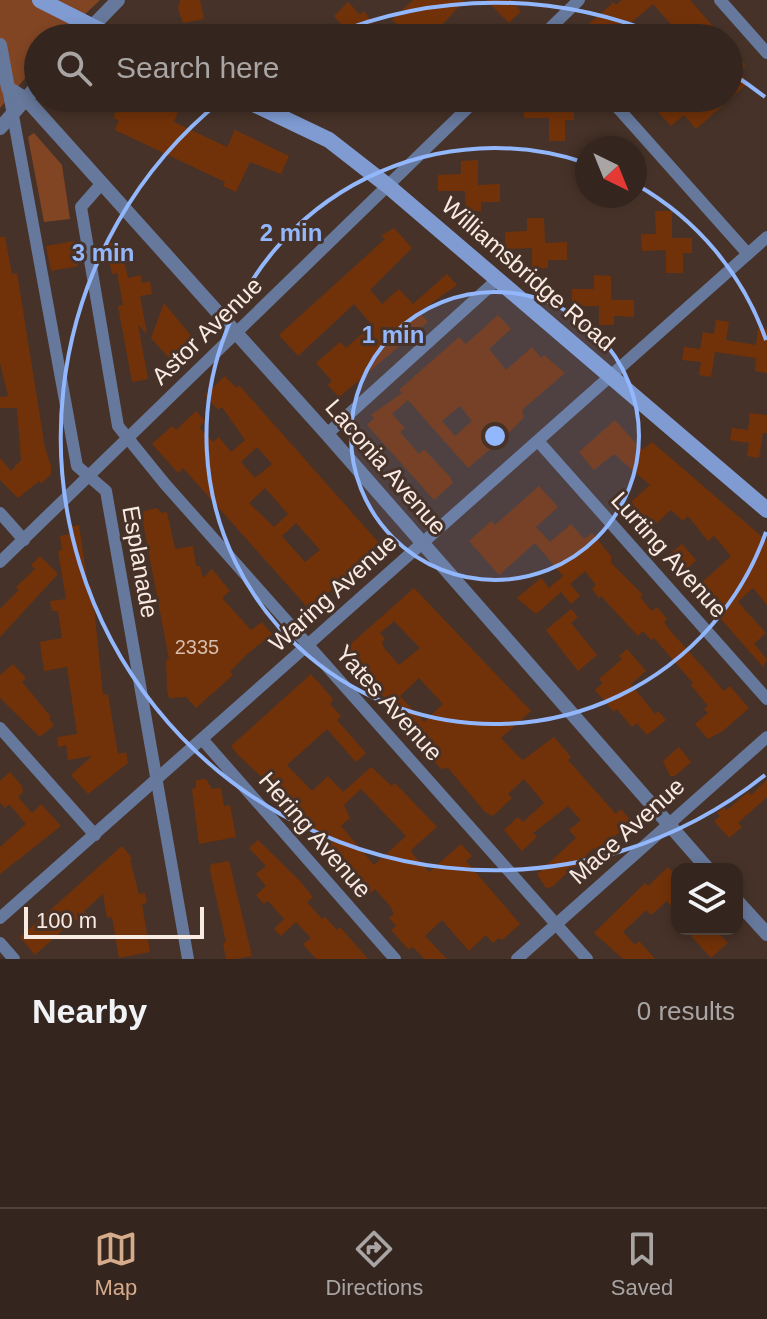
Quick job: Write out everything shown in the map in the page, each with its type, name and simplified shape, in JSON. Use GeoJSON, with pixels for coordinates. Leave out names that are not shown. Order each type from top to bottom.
{"type":"FeatureCollection","features":[{"type":"Feature","properties":{"kind":"main road"},"geometry":{"type":"LineString","coordinates":[[40,0],[74,24]]}},
{"type":"Feature","properties":{"kind":"main road","name":"Williamsbridge Road"},"geometry":{"type":"LineString","coordinates":[[270,112],[329,140],[388,186],[767,510]]}},
{"type":"Feature","properties":{"kind":"street"},"geometry":{"type":"LineString","coordinates":[[94,24],[118,0]]}},
{"type":"Feature","properties":{"kind":"street"},"geometry":{"type":"LineString","coordinates":[[558,24],[579,0]]}},
{"type":"Feature","properties":{"kind":"street"},"geometry":{"type":"LineString","coordinates":[[720,0],[741,24]]}},
{"type":"Feature","properties":{"kind":"street"},"geometry":{"type":"LineString","coordinates":[[743,26],[767,53]]}},
{"type":"Feature","properties":{"kind":"street","name":"Esplanade"},"geometry":{"type":"LineString","coordinates":[[0,45],[77,466],[106,491],[188,959]]}},
{"type":"Feature","properties":{"kind":"street","name":"Laconia Avenue"},"geometry":{"type":"LineString","coordinates":[[8,88],[24,98]]}},
{"type":"Feature","properties":{"kind":"street"},"geometry":{"type":"LineString","coordinates":[[0,128],[24,101]]}},
{"type":"Feature","properties":{"kind":"street","name":"Laconia Avenue"},"geometry":{"type":"LineString","coordinates":[[38,112],[237,332],[703,863]]}},
{"type":"Feature","properties":{"kind":"street","name":"Astor Avenue"},"geometry":{"type":"LineString","coordinates":[[0,562],[464,112]]}},
{"type":"Feature","properties":{"kind":"street"},"geometry":{"type":"LineString","coordinates":[[621,112],[748,254]]}},
{"type":"Feature","properties":{"kind":"street"},"geometry":{"type":"LineString","coordinates":[[102,183],[81,207],[118,426],[128,439]]}},
{"type":"Feature","properties":{"kind":"street","name":"Waring Avenue"},"geometry":{"type":"LineString","coordinates":[[0,918],[767,237]]}},
{"type":"Feature","properties":{"kind":"street"},"geometry":{"type":"LineString","coordinates":[[327,434],[498,279]]}},
{"type":"Feature","properties":{"kind":"street","name":"Yates Avenue"},"geometry":{"type":"LineString","coordinates":[[128,439],[587,959]]}},
{"type":"Feature","properties":{"kind":"street","name":"Lurting Avenue"},"geometry":{"type":"LineString","coordinates":[[538,441],[767,699]]}},
{"type":"Feature","properties":{"kind":"street"},"geometry":{"type":"LineString","coordinates":[[0,513],[24,540]]}},
{"type":"Feature","properties":{"kind":"street"},"geometry":{"type":"LineString","coordinates":[[0,728],[95,835]]}},
{"type":"Feature","properties":{"kind":"street","name":"Mace Avenue"},"geometry":{"type":"LineString","coordinates":[[517,959],[767,737]]}},
{"type":"Feature","properties":{"kind":"street","name":"Hering Avenue"},"geometry":{"type":"LineString","coordinates":[[202,739],[395,959]]}},
{"type":"Feature","properties":{"kind":"street"},"geometry":{"type":"LineString","coordinates":[[743,908],[767,934]]}},
{"type":"Feature","properties":{"kind":"street"},"geometry":{"type":"LineString","coordinates":[[0,943],[14,959]]}},
{"type":"Feature","properties":{"kind":"shaded area"},"geometry":{"type":"Polygon","coordinates":[[[0,0],[100,0],[75,24],[24,24],[24,80],[0,108],[0,0]]]}},
{"type":"Feature","properties":{"kind":"shaded area"},"geometry":{"type":"Polygon","coordinates":[[[34,133],[62,165],[70,219],[44,222],[28,137],[34,133]]]}},
{"type":"Feature","properties":{"kind":"building"},"geometry":{"type":"Polygon","coordinates":[[[180,0],[200,0],[204,19],[183,23],[178,8],[180,0]]]}},
{"type":"Feature","properties":{"kind":"building"},"geometry":{"type":"Polygon","coordinates":[[[413,0],[465,0],[443,24],[397,24],[392,20],[413,0]]]}},
{"type":"Feature","properties":{"kind":"building"},"geometry":{"type":"Polygon","coordinates":[[[486,0],[510,0],[521,11],[509,23],[486,0]]]}},
{"type":"Feature","properties":{"kind":"building"},"geometry":{"type":"Polygon","coordinates":[[[622,0],[690,0],[711,24],[671,24],[653,4],[630,24],[589,24],[614,2],[616,5],[622,0]]]}},
{"type":"Feature","properties":{"kind":"building"},"geometry":{"type":"Polygon","coordinates":[[[348,2],[360,15],[364,11],[373,24],[341,24],[334,16],[348,2]]]}},
{"type":"Feature","properties":{"kind":"building"},"geometry":{"type":"Polygon","coordinates":[[[115,112],[178,112],[174,122],[227,147],[235,130],[289,156],[281,174],[250,162],[236,192],[223,186],[225,182],[115,130],[119,120],[113,118],[115,112]]]}},
{"type":"Feature","properties":{"kind":"building"},"geometry":{"type":"Polygon","coordinates":[[[524,112],[574,112],[574,120],[565,120],[565,141],[549,141],[549,118],[524,118],[524,112]]]}},
{"type":"Feature","properties":{"kind":"building"},"geometry":{"type":"Polygon","coordinates":[[[658,112],[715,112],[696,129],[684,115],[671,126],[658,112]]]}},
{"type":"Feature","properties":{"kind":"building"},"geometry":{"type":"Polygon","coordinates":[[[478,160],[478,185],[500,184],[500,202],[481,202],[481,211],[466,211],[465,191],[438,191],[438,175],[461,174],[461,161],[478,160]]]}},
{"type":"Feature","properties":{"kind":"building"},"geometry":{"type":"Polygon","coordinates":[[[655,211],[672,211],[672,238],[692,238],[692,253],[683,253],[683,273],[666,273],[666,250],[642,251],[641,234],[656,234],[655,211]]]}},
{"type":"Feature","properties":{"kind":"building"},"geometry":{"type":"Polygon","coordinates":[[[527,218],[544,218],[545,243],[567,242],[567,260],[548,260],[548,268],[532,268],[532,248],[505,249],[505,232],[527,231],[527,218]]]}},
{"type":"Feature","properties":{"kind":"building"},"geometry":{"type":"Polygon","coordinates":[[[394,228],[412,248],[370,290],[382,304],[399,289],[413,304],[447,274],[457,285],[419,312],[428,322],[339,397],[328,385],[332,381],[316,363],[340,342],[346,348],[372,325],[354,304],[298,356],[279,335],[385,239],[381,236],[394,228]]]}},
{"type":"Feature","properties":{"kind":"building"},"geometry":{"type":"Polygon","coordinates":[[[0,237],[5,237],[12,274],[17,273],[45,448],[51,466],[51,474],[41,484],[39,481],[18,498],[0,480],[0,458],[11,471],[21,460],[17,408],[0,408],[0,397],[8,396],[0,363],[0,237]]]}},
{"type":"Feature","properties":{"kind":"building"},"geometry":{"type":"Polygon","coordinates":[[[74,241],[78,266],[51,271],[46,246],[74,241]]]}},
{"type":"Feature","properties":{"kind":"building"},"geometry":{"type":"Polygon","coordinates":[[[115,242],[121,248],[128,278],[141,275],[142,283],[150,281],[152,294],[140,296],[147,334],[138,325],[148,379],[132,382],[118,306],[123,305],[117,273],[112,274],[106,244],[115,242]]]}},
{"type":"Feature","properties":{"kind":"building"},"geometry":{"type":"Polygon","coordinates":[[[594,275],[611,276],[611,300],[634,300],[634,317],[614,316],[614,325],[599,325],[599,306],[572,306],[572,289],[594,289],[594,275]]]}},
{"type":"Feature","properties":{"kind":"building"},"geometry":{"type":"Polygon","coordinates":[[[164,303],[192,337],[169,358],[151,338],[164,303]]]}},
{"type":"Feature","properties":{"kind":"building"},"geometry":{"type":"Polygon","coordinates":[[[498,315],[511,329],[489,349],[506,370],[532,347],[541,358],[544,355],[565,373],[522,410],[524,417],[508,434],[468,468],[408,400],[392,414],[405,428],[400,432],[419,454],[424,449],[451,478],[453,483],[434,500],[367,425],[374,418],[371,415],[402,393],[399,390],[459,337],[466,344],[498,315]],[[460,406],[442,421],[455,436],[472,421],[460,406]]]}},
{"type":"Feature","properties":{"kind":"building"},"geometry":{"type":"Polygon","coordinates":[[[716,320],[729,322],[726,340],[756,345],[758,328],[767,329],[767,373],[755,371],[756,358],[715,352],[711,377],[699,375],[701,362],[682,360],[684,347],[700,349],[703,332],[714,334],[716,320]]]}},
{"type":"Feature","properties":{"kind":"building"},"geometry":{"type":"Polygon","coordinates":[[[225,376],[236,388],[239,385],[379,543],[366,558],[364,556],[349,569],[352,572],[309,609],[183,468],[178,473],[152,444],[172,426],[176,430],[196,411],[205,421],[199,427],[213,442],[219,437],[231,452],[245,440],[222,407],[218,410],[205,395],[225,376]],[[257,447],[241,462],[255,478],[272,464],[257,447]],[[265,488],[249,503],[274,527],[288,514],[265,488]],[[296,523],[282,536],[305,562],[320,550],[296,523]]]}},
{"type":"Feature","properties":{"kind":"building"},"geometry":{"type":"Polygon","coordinates":[[[750,413],[767,415],[767,433],[763,433],[759,458],[747,456],[749,443],[730,440],[732,428],[748,430],[750,413]]]}},
{"type":"Feature","properties":{"kind":"building"},"geometry":{"type":"Polygon","coordinates":[[[615,420],[642,450],[652,442],[767,541],[767,605],[753,588],[738,602],[766,633],[754,644],[767,659],[763,667],[721,619],[715,605],[698,586],[731,556],[714,536],[708,541],[688,516],[683,521],[671,510],[644,534],[622,510],[650,485],[614,454],[594,470],[579,452],[615,420]]]}},
{"type":"Feature","properties":{"kind":"building"},"geometry":{"type":"Polygon","coordinates":[[[539,486],[558,507],[536,527],[550,542],[571,524],[584,539],[592,533],[611,556],[611,563],[643,595],[640,597],[652,611],[657,607],[667,619],[664,622],[667,627],[724,691],[730,686],[749,708],[723,731],[708,739],[695,724],[708,713],[704,709],[708,706],[691,685],[693,683],[654,638],[651,640],[643,631],[638,636],[601,596],[599,598],[592,589],[596,585],[585,571],[570,584],[580,596],[571,604],[561,592],[536,614],[517,598],[541,578],[549,588],[563,576],[535,543],[499,575],[469,541],[491,521],[495,525],[539,486]]]}},
{"type":"Feature","properties":{"kind":"building"},"geometry":{"type":"Polygon","coordinates":[[[157,508],[162,513],[167,512],[175,549],[193,546],[196,566],[200,566],[203,578],[212,569],[230,591],[222,598],[251,630],[262,622],[272,634],[246,655],[230,672],[233,675],[196,708],[186,697],[169,698],[167,688],[166,660],[169,659],[141,512],[157,508]]]}},
{"type":"Feature","properties":{"kind":"building"},"geometry":{"type":"Polygon","coordinates":[[[79,525],[88,587],[91,586],[93,597],[103,695],[108,694],[118,754],[126,752],[128,763],[88,794],[71,775],[92,756],[68,760],[66,745],[58,747],[57,737],[77,734],[67,667],[44,671],[40,642],[62,638],[58,611],[52,611],[50,601],[66,599],[58,551],[62,550],[60,536],[70,534],[69,527],[79,525]]]}},
{"type":"Feature","properties":{"kind":"building"},"geometry":{"type":"Polygon","coordinates":[[[682,544],[696,560],[689,567],[699,579],[691,586],[665,558],[682,544]]]}},
{"type":"Feature","properties":{"kind":"building"},"geometry":{"type":"Polygon","coordinates":[[[40,556],[58,574],[0,637],[0,609],[19,590],[16,587],[35,569],[31,565],[40,556]]]}},
{"type":"Feature","properties":{"kind":"building"},"geometry":{"type":"Polygon","coordinates":[[[414,588],[531,711],[501,738],[523,760],[554,737],[571,757],[568,760],[616,814],[621,809],[632,822],[597,851],[594,848],[552,887],[546,888],[537,874],[576,838],[569,830],[581,820],[568,806],[533,833],[537,837],[522,851],[504,830],[518,817],[523,822],[544,803],[524,779],[508,794],[512,798],[493,816],[485,812],[448,768],[441,769],[417,742],[400,715],[375,687],[371,691],[364,683],[371,677],[345,649],[414,588]],[[394,621],[380,633],[385,639],[382,642],[384,648],[399,665],[420,648],[394,621]],[[419,678],[400,696],[424,722],[443,704],[419,678]]]}},
{"type":"Feature","properties":{"kind":"building"},"geometry":{"type":"Polygon","coordinates":[[[571,609],[578,617],[571,623],[597,655],[578,671],[546,630],[571,609]]]}},
{"type":"Feature","properties":{"kind":"building"},"geometry":{"type":"Polygon","coordinates":[[[627,649],[646,671],[631,684],[655,714],[658,711],[666,720],[647,735],[637,723],[632,727],[617,709],[614,712],[595,690],[603,683],[599,679],[622,659],[619,656],[627,649]]]}},
{"type":"Feature","properties":{"kind":"building"},"geometry":{"type":"Polygon","coordinates":[[[13,664],[26,678],[22,682],[54,725],[40,737],[0,698],[0,675],[13,664]]]}},
{"type":"Feature","properties":{"kind":"building"},"geometry":{"type":"Polygon","coordinates":[[[311,674],[333,699],[330,704],[341,716],[337,720],[366,753],[356,762],[327,729],[287,765],[312,791],[328,776],[343,792],[371,767],[392,786],[395,783],[437,827],[411,850],[413,854],[429,872],[461,844],[472,856],[466,861],[520,924],[502,940],[499,938],[493,943],[486,935],[469,951],[442,920],[425,936],[447,959],[424,959],[413,947],[409,950],[391,930],[396,926],[389,918],[394,914],[390,906],[375,889],[366,897],[346,870],[348,868],[306,821],[303,823],[286,804],[292,799],[272,778],[267,782],[231,746],[311,674]],[[361,789],[344,805],[350,818],[341,826],[374,865],[406,836],[361,789]]]}},
{"type":"Feature","properties":{"kind":"building"},"geometry":{"type":"Polygon","coordinates":[[[679,747],[691,762],[675,776],[670,776],[663,761],[679,747]]]}},
{"type":"Feature","properties":{"kind":"building"},"geometry":{"type":"Polygon","coordinates":[[[10,772],[22,786],[23,792],[18,797],[32,813],[41,804],[61,826],[0,874],[0,847],[26,824],[9,804],[5,808],[0,803],[0,781],[10,772]]]}},
{"type":"Feature","properties":{"kind":"building"},"geometry":{"type":"Polygon","coordinates":[[[206,779],[212,789],[221,788],[224,806],[230,805],[236,837],[199,844],[192,789],[196,788],[196,780],[206,779]]]}},
{"type":"Feature","properties":{"kind":"building"},"geometry":{"type":"Polygon","coordinates":[[[767,780],[767,797],[738,823],[742,827],[729,838],[714,821],[720,816],[717,813],[724,807],[727,810],[748,792],[751,795],[767,780]]]}},
{"type":"Feature","properties":{"kind":"building"},"geometry":{"type":"Polygon","coordinates":[[[258,840],[313,897],[307,902],[322,919],[325,917],[337,930],[340,927],[368,959],[316,959],[303,944],[311,938],[296,922],[281,936],[274,929],[284,919],[268,901],[264,904],[256,895],[266,886],[256,874],[266,866],[249,848],[258,840]]]}},
{"type":"Feature","properties":{"kind":"building"},"geometry":{"type":"Polygon","coordinates":[[[122,846],[132,858],[139,894],[145,893],[147,903],[142,904],[150,952],[119,958],[112,917],[107,918],[103,894],[84,911],[87,914],[78,922],[75,919],[35,955],[20,937],[122,846]]]}},
{"type":"Feature","properties":{"kind":"building"},"geometry":{"type":"Polygon","coordinates":[[[229,861],[252,956],[238,959],[226,959],[223,943],[226,942],[210,870],[211,864],[229,861]]]}},
{"type":"Feature","properties":{"kind":"building"},"geometry":{"type":"Polygon","coordinates":[[[668,867],[671,870],[671,906],[667,901],[651,915],[646,910],[623,932],[635,945],[639,941],[655,959],[623,959],[594,933],[645,883],[648,886],[668,867]]]}},
{"type":"Feature","properties":{"kind":"building"},"geometry":{"type":"Polygon","coordinates":[[[690,935],[721,935],[728,943],[711,958],[690,935]]]}}]}
